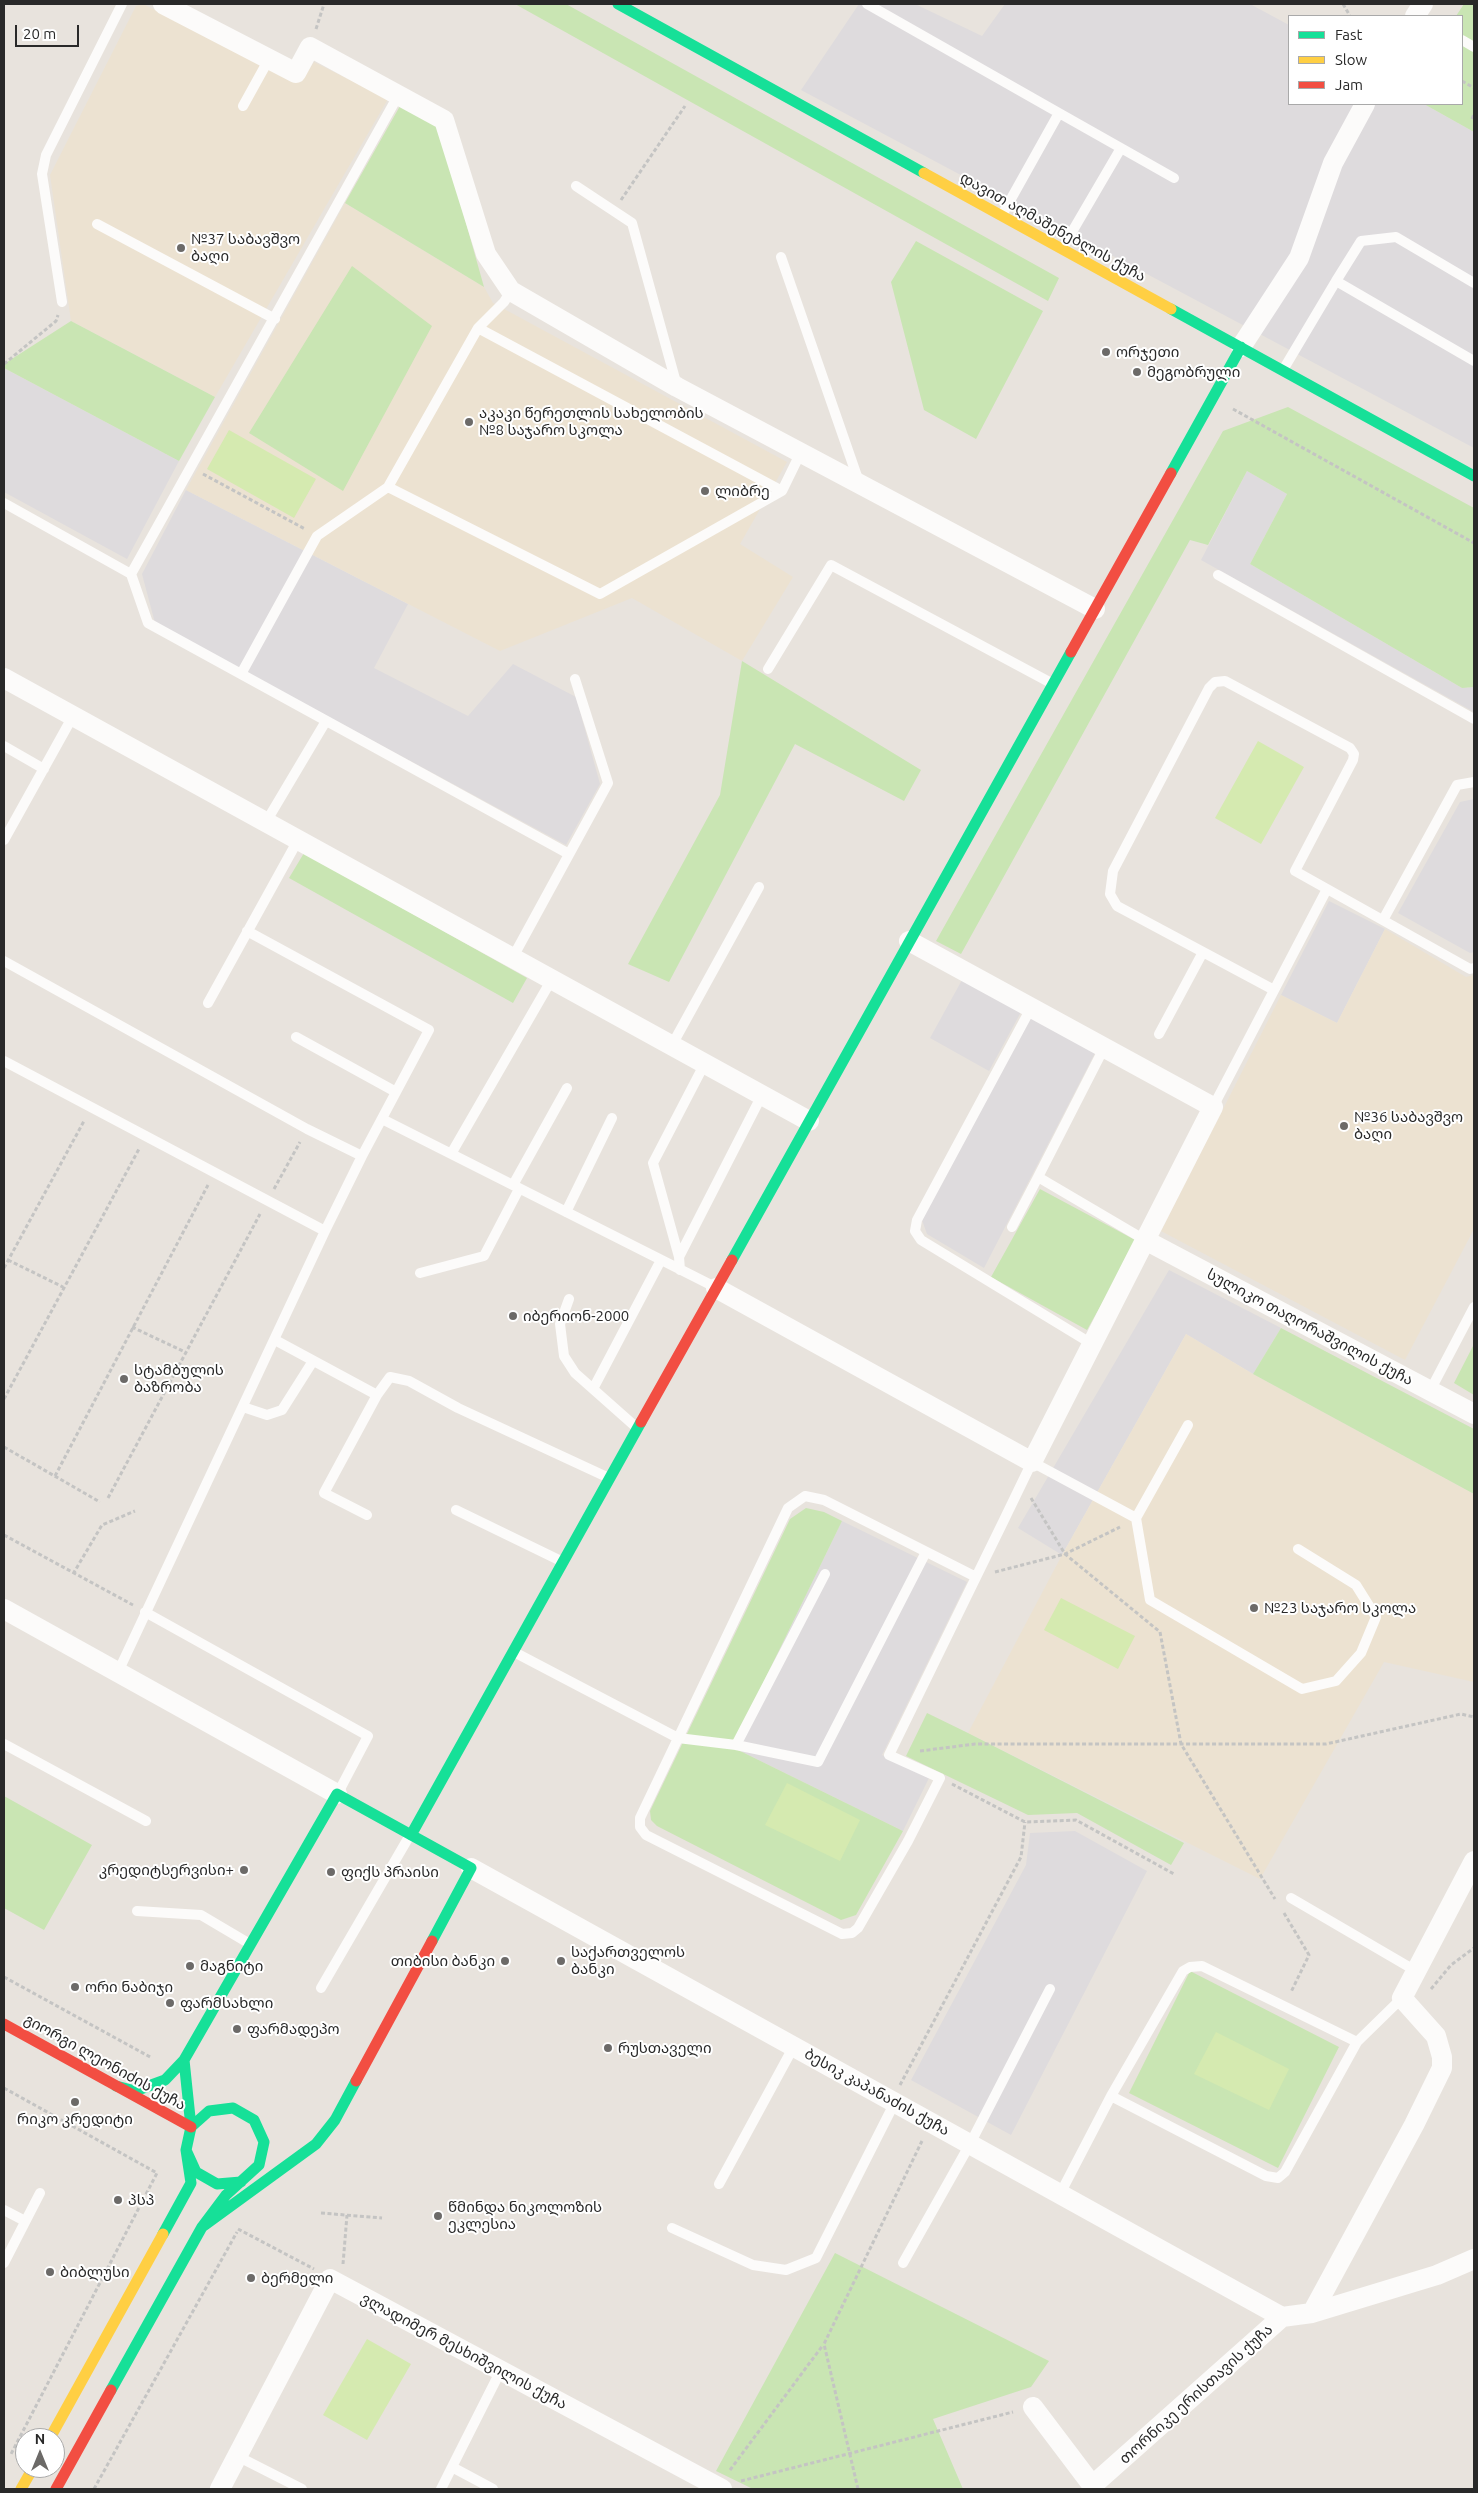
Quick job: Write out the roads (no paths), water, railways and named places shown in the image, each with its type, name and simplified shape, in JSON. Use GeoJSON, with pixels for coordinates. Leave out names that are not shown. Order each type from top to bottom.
{"type":"FeatureCollection","features":[{"type":"Feature","properties":{"kind":"street"},"geometry":{"type":"LineString","coordinates":[[163,4],[296,73],[310,46],[444,120],[486,254],[511,291],[677,387],[1095,609]]}},
{"type":"Feature","properties":{"kind":"street","name":"დავით აღმაშენებლის ქუჩა"},"geometry":{"type":"LineString","coordinates":[[618,4],[1474,476]]}},
{"type":"Feature","properties":{"kind":"street"},"geometry":{"type":"LineString","coordinates":[[411,1834],[1241,348],[1299,258],[1333,163],[1364,105]]}},
{"type":"Feature","properties":{"kind":"street"},"geometry":{"type":"LineString","coordinates":[[4,678],[809,1121]]}},
{"type":"Feature","properties":{"kind":"street"},"geometry":{"type":"LineString","coordinates":[[716,1288],[1032,1462],[1213,1107],[910,941]]}},
{"type":"Feature","properties":{"kind":"street","name":"სულიკო თაღორაშვილის ქუჩა"},"geometry":{"type":"LineString","coordinates":[[1145,1240],[1474,1414]]}},
{"type":"Feature","properties":{"kind":"street"},"geometry":{"type":"LineString","coordinates":[[4,1609],[471,1868],[335,2120],[316,2144],[202,2227]]}},
{"type":"Feature","properties":{"kind":"street"},"geometry":{"type":"LineString","coordinates":[[116,2086],[135,2091],[150,2086],[165,2080],[184,2060],[337,1794]]}},
{"type":"Feature","properties":{"kind":"street"},"geometry":{"type":"LineString","coordinates":[[1312,2313],[1414,2124],[1442,2068],[1442,2056],[1436,2036],[1408,2005],[1416,1971],[1474,1861]]}},
{"type":"Feature","properties":{"kind":"street","name":"ბესიკ კაპანაძის ქუჩა"},"geometry":{"type":"LineString","coordinates":[[471,1868],[1282,2317]]}},
{"type":"Feature","properties":{"kind":"street","name":"გიორგი ლეონიძის ქუჩა"},"geometry":{"type":"LineString","coordinates":[[4,2024],[191,2127]]}},
{"type":"Feature","properties":{"kind":"street"},"geometry":{"type":"LineString","coordinates":[[56,2428],[191,2183],[186,2150],[191,2127],[184,2060]]}},
{"type":"Feature","properties":{"kind":"street"},"geometry":{"type":"LineString","coordinates":[[56,2489],[202,2227],[226,2195],[259,2165],[268,2142],[254,2120],[233,2108],[209,2111],[191,2127]]}},
{"type":"Feature","properties":{"kind":"street"},"geometry":{"type":"LineString","coordinates":[[299,2143],[316,2144]]}},
{"type":"Feature","properties":{"kind":"street"},"geometry":{"type":"LineString","coordinates":[[186,2150],[196,2172],[217,2184],[241,2182]]}},
{"type":"Feature","properties":{"kind":"street","name":"თორნიკე ერისთავის ქუჩა"},"geometry":{"type":"LineString","coordinates":[[1094,2487],[1282,2317],[1312,2313],[1437,2275],[1474,2259]]}},
{"type":"Feature","properties":{"kind":"street","name":"ვლადიმერ მესხიშვილის ქუჩა"},"geometry":{"type":"LineString","coordinates":[[237,2456],[330,2279],[719,2488]]}},
{"type":"Feature","properties":{"kind":"street"},"geometry":{"type":"LineString","coordinates":[[1033,2407],[1094,2487]]}},
{"type":"Feature","properties":{"kind":"street"},"geometry":{"type":"LineString","coordinates":[[220,2489],[237,2456]]}},
{"type":"Feature","properties":{"kind":"street"},"geometry":{"type":"LineString","coordinates":[[21,2489],[27,2478]]}},
{"type":"Feature","properties":{"kind":"lane"},"geometry":{"type":"LineString","coordinates":[[62,302],[42,174],[46,155],[122,4]]}},
{"type":"Feature","properties":{"kind":"lane"},"geometry":{"type":"LineString","coordinates":[[867,4],[1174,178]]}},
{"type":"Feature","properties":{"kind":"lane"},"geometry":{"type":"LineString","coordinates":[[1463,41],[1474,47]]}},
{"type":"Feature","properties":{"kind":"lane"},"geometry":{"type":"LineString","coordinates":[[243,106],[269,59]]}},
{"type":"Feature","properties":{"kind":"lane"},"geometry":{"type":"LineString","coordinates":[[131,574],[399,94]]}},
{"type":"Feature","properties":{"kind":"lane"},"geometry":{"type":"LineString","coordinates":[[1002,216],[1059,114]]}},
{"type":"Feature","properties":{"kind":"lane"},"geometry":{"type":"LineString","coordinates":[[1062,249],[1121,148]]}},
{"type":"Feature","properties":{"kind":"lane"},"geometry":{"type":"LineString","coordinates":[[576,186],[632,223],[677,387]]}},
{"type":"Feature","properties":{"kind":"lane"},"geometry":{"type":"LineString","coordinates":[[97,224],[275,319]]}},
{"type":"Feature","properties":{"kind":"lane"},"geometry":{"type":"LineString","coordinates":[[1283,371],[1361,241],[1396,237],[1474,283]]}},
{"type":"Feature","properties":{"kind":"lane"},"geometry":{"type":"LineString","coordinates":[[781,257],[859,482]]}},
{"type":"Feature","properties":{"kind":"lane"},"geometry":{"type":"LineString","coordinates":[[1336,280],[1474,361]]}},
{"type":"Feature","properties":{"kind":"lane"},"geometry":{"type":"LineString","coordinates":[[241,674],[318,536],[388,487],[478,328],[504,302],[511,291]]}},
{"type":"Feature","properties":{"kind":"lane"},"geometry":{"type":"LineString","coordinates":[[478,328],[782,490]]}},
{"type":"Feature","properties":{"kind":"lane"},"geometry":{"type":"LineString","coordinates":[[388,487],[600,594],[782,490],[802,452]]}},
{"type":"Feature","properties":{"kind":"lane"},"geometry":{"type":"LineString","coordinates":[[4,503],[131,574],[148,623],[569,854]]}},
{"type":"Feature","properties":{"kind":"lane"},"geometry":{"type":"LineString","coordinates":[[768,669],[831,564],[1053,684]]}},
{"type":"Feature","properties":{"kind":"lane"},"geometry":{"type":"LineString","coordinates":[[1218,576],[1474,719]]}},
{"type":"Feature","properties":{"kind":"lane"},"geometry":{"type":"LineString","coordinates":[[512,958],[608,783],[576,679]]}},
{"type":"Feature","properties":{"kind":"lane"},"geometry":{"type":"LineString","coordinates":[[1274,990],[1117,906],[1110,894],[1113,871],[1209,688],[1215,682],[1225,681],[1350,748],[1354,754],[1353,760],[1295,871],[1470,969],[1474,968]]}},
{"type":"Feature","properties":{"kind":"lane"},"geometry":{"type":"LineString","coordinates":[[4,840],[73,716]]}},
{"type":"Feature","properties":{"kind":"lane"},"geometry":{"type":"LineString","coordinates":[[266,822],[326,721]]}},
{"type":"Feature","properties":{"kind":"lane"},"geometry":{"type":"LineString","coordinates":[[4,746],[44,769]]}},
{"type":"Feature","properties":{"kind":"lane"},"geometry":{"type":"LineString","coordinates":[[1383,920],[1457,785],[1474,782]]}},
{"type":"Feature","properties":{"kind":"lane"},"geometry":{"type":"LineString","coordinates":[[4,817],[14,822]]}},
{"type":"Feature","properties":{"kind":"lane"},"geometry":{"type":"LineString","coordinates":[[208,1003],[246,931],[298,840]]}},
{"type":"Feature","properties":{"kind":"lane"},"geometry":{"type":"LineString","coordinates":[[672,1045],[759,887]]}},
{"type":"Feature","properties":{"kind":"lane"},"geometry":{"type":"LineString","coordinates":[[1213,1107],[1327,890]]}},
{"type":"Feature","properties":{"kind":"lane"},"geometry":{"type":"LineString","coordinates":[[118,1672],[325,1231],[362,1156],[429,1030],[246,931]]}},
{"type":"Feature","properties":{"kind":"lane"},"geometry":{"type":"LineString","coordinates":[[1159,1034],[1203,952]]}},
{"type":"Feature","properties":{"kind":"lane"},"geometry":{"type":"LineString","coordinates":[[4,962],[307,1129],[362,1156]]}},
{"type":"Feature","properties":{"kind":"lane"},"geometry":{"type":"LineString","coordinates":[[451,1154],[552,979]]}},
{"type":"Feature","properties":{"kind":"lane"},"geometry":{"type":"LineString","coordinates":[[1032,1008],[917,1220],[915,1230],[921,1240],[1092,1344]]}},
{"type":"Feature","properties":{"kind":"lane"},"geometry":{"type":"LineString","coordinates":[[296,1037],[396,1092]]}},
{"type":"Feature","properties":{"kind":"lane"},"geometry":{"type":"LineString","coordinates":[[1012,1227],[1104,1048]]}},
{"type":"Feature","properties":{"kind":"lane"},"geometry":{"type":"LineString","coordinates":[[4,1061],[325,1231]]}},
{"type":"Feature","properties":{"kind":"lane"},"geometry":{"type":"LineString","coordinates":[[680,1270],[679,1257],[653,1163],[705,1063]]}},
{"type":"Feature","properties":{"kind":"lane"},"geometry":{"type":"LineString","coordinates":[[420,1273],[484,1256],[516,1187],[567,1088]]}},
{"type":"Feature","properties":{"kind":"lane"},"geometry":{"type":"LineString","coordinates":[[679,1257],[762,1094]]}},
{"type":"Feature","properties":{"kind":"lane"},"geometry":{"type":"LineString","coordinates":[[566,1212],[612,1118]]}},
{"type":"Feature","properties":{"kind":"lane"},"geometry":{"type":"LineString","coordinates":[[382,1119],[716,1288]]}},
{"type":"Feature","properties":{"kind":"lane"},"geometry":{"type":"LineString","coordinates":[[1038,1177],[1145,1240]]}},
{"type":"Feature","properties":{"kind":"lane"},"geometry":{"type":"LineString","coordinates":[[594,1390],[662,1260]]}},
{"type":"Feature","properties":{"kind":"lane"},"geometry":{"type":"LineString","coordinates":[[569,1298],[560,1324],[564,1356],[576,1373],[637,1429]]}},
{"type":"Feature","properties":{"kind":"lane"},"geometry":{"type":"LineString","coordinates":[[1430,1390],[1474,1307]]}},
{"type":"Feature","properties":{"kind":"lane"},"geometry":{"type":"LineString","coordinates":[[275,1340],[377,1395]]}},
{"type":"Feature","properties":{"kind":"lane"},"geometry":{"type":"LineString","coordinates":[[243,1407],[267,1415],[282,1410],[313,1361]]}},
{"type":"Feature","properties":{"kind":"lane"},"geometry":{"type":"LineString","coordinates":[[368,1515],[324,1493],[377,1395],[390,1377],[408,1381],[458,1408],[610,1479]]}},
{"type":"Feature","properties":{"kind":"lane"},"geometry":{"type":"LineString","coordinates":[[1188,1425],[1136,1518],[1150,1600],[1302,1689],[1336,1681],[1361,1653],[1376,1617],[1356,1585],[1298,1550]]}},
{"type":"Feature","properties":{"kind":"lane"},"geometry":{"type":"LineString","coordinates":[[976,1577],[824,1500],[805,1496],[788,1508],[640,1818],[640,1828],[646,1834],[842,1934],[852,1933],[858,1928],[908,1840],[940,1778],[889,1755],[1022,1484],[1032,1462],[1136,1518]]}},
{"type":"Feature","properties":{"kind":"lane"},"geometry":{"type":"LineString","coordinates":[[456,1510],[563,1562]]}},
{"type":"Feature","properties":{"kind":"lane"},"geometry":{"type":"LineString","coordinates":[[513,1651],[678,1738],[736,1745],[818,1762],[926,1552]]}},
{"type":"Feature","properties":{"kind":"lane"},"geometry":{"type":"LineString","coordinates":[[736,1745],[825,1574]]}},
{"type":"Feature","properties":{"kind":"lane"},"geometry":{"type":"LineString","coordinates":[[145,1612],[368,1736],[337,1794]]}},
{"type":"Feature","properties":{"kind":"lane"},"geometry":{"type":"LineString","coordinates":[[4,1744],[146,1822]]}},
{"type":"Feature","properties":{"kind":"lane"},"geometry":{"type":"LineString","coordinates":[[321,1988],[411,1834]]}},
{"type":"Feature","properties":{"kind":"lane"},"geometry":{"type":"LineString","coordinates":[[1290,1898],[1416,1971]]}},
{"type":"Feature","properties":{"kind":"lane"},"geometry":{"type":"LineString","coordinates":[[137,1911],[200,1915],[251,1944]]}},
{"type":"Feature","properties":{"kind":"lane"},"geometry":{"type":"LineString","coordinates":[[1060,2194],[1111,2096],[1183,1971],[1190,1967],[1202,1966],[1357,2042]]}},
{"type":"Feature","properties":{"kind":"lane"},"geometry":{"type":"LineString","coordinates":[[903,2263],[970,2144],[1050,1988]]}},
{"type":"Feature","properties":{"kind":"lane"},"geometry":{"type":"LineString","coordinates":[[1111,2096],[1266,2176],[1278,2178],[1285,2172],[1357,2042],[1408,2005]]}},
{"type":"Feature","properties":{"kind":"lane"},"geometry":{"type":"LineString","coordinates":[[720,2184],[794,2046]]}},
{"type":"Feature","properties":{"kind":"lane"},"geometry":{"type":"LineString","coordinates":[[672,2228],[753,2266],[786,2270],[816,2258],[893,2102]]}},
{"type":"Feature","properties":{"kind":"lane"},"geometry":{"type":"LineString","coordinates":[[4,2263],[40,2193]]}},
{"type":"Feature","properties":{"kind":"lane"},"geometry":{"type":"LineString","coordinates":[[4,2210],[25,2221]]}},
{"type":"Feature","properties":{"kind":"lane"},"geometry":{"type":"LineString","coordinates":[[441,2489],[501,2370]]}},
{"type":"Feature","properties":{"kind":"lane"},"geometry":{"type":"LineString","coordinates":[[237,2456],[302,2489]]}},
{"type":"Feature","properties":{"kind":"lane"},"geometry":{"type":"LineString","coordinates":[[452,2467],[493,2489]]}},
{"type":"Feature","properties":{"kind":"place","name":"№37 საბავშვო ბაღი"},"geometry":{"type":"Point","coordinates":[181,248]}},
{"type":"Feature","properties":{"kind":"place","name":"ორჯეთი"},"geometry":{"type":"Point","coordinates":[1106,352]}},
{"type":"Feature","properties":{"kind":"place","name":"მეგობრული"},"geometry":{"type":"Point","coordinates":[1137,372]}},
{"type":"Feature","properties":{"kind":"place","name":"აკაკი წერეთლის სახელობის №8 საჯარო სკოლა"},"geometry":{"type":"Point","coordinates":[469,422]}},
{"type":"Feature","properties":{"kind":"place","name":"ლიბრე"},"geometry":{"type":"Point","coordinates":[705,491]}},
{"type":"Feature","properties":{"kind":"place","name":"№36 საბავშვო ბაღი"},"geometry":{"type":"Point","coordinates":[1344,1126]}},
{"type":"Feature","properties":{"kind":"place","name":"იბერიონ-2000"},"geometry":{"type":"Point","coordinates":[513,1316]}},
{"type":"Feature","properties":{"kind":"place","name":"სტამბულის ბაზრობა"},"geometry":{"type":"Point","coordinates":[124,1379]}},
{"type":"Feature","properties":{"kind":"place","name":"№23 საჯარო სკოლა"},"geometry":{"type":"Point","coordinates":[1254,1608]}},
{"type":"Feature","properties":{"kind":"place","name":"კრედიტსერვისი+"},"geometry":{"type":"Point","coordinates":[244,1870]}},
{"type":"Feature","properties":{"kind":"place","name":"ფიქს პრაისი"},"geometry":{"type":"Point","coordinates":[331,1872]}},
{"type":"Feature","properties":{"kind":"place","name":"თიბისი ბანკი"},"geometry":{"type":"Point","coordinates":[505,1961]}},
{"type":"Feature","properties":{"kind":"place","name":"საქართველოს ბანკი"},"geometry":{"type":"Point","coordinates":[561,1961]}},
{"type":"Feature","properties":{"kind":"place","name":"მაგნიტი"},"geometry":{"type":"Point","coordinates":[190,1966]}},
{"type":"Feature","properties":{"kind":"place","name":"ორი ნაბიჯი"},"geometry":{"type":"Point","coordinates":[75,1987]}},
{"type":"Feature","properties":{"kind":"place","name":"ფარმსახლი"},"geometry":{"type":"Point","coordinates":[170,2003]}},
{"type":"Feature","properties":{"kind":"place","name":"ფარმადეპო"},"geometry":{"type":"Point","coordinates":[237,2029]}},
{"type":"Feature","properties":{"kind":"place","name":"რუსთაველი"},"geometry":{"type":"Point","coordinates":[608,2048]}},
{"type":"Feature","properties":{"kind":"place","name":"რიკო კრედიტი"},"geometry":{"type":"Point","coordinates":[75,2102]}},
{"type":"Feature","properties":{"kind":"place","name":"პსპ"},"geometry":{"type":"Point","coordinates":[118,2200]}},
{"type":"Feature","properties":{"kind":"place","name":"წმინდა ნიკოლოზის ეკლესია"},"geometry":{"type":"Point","coordinates":[438,2216]}},
{"type":"Feature","properties":{"kind":"place","name":"ბიბლუსი"},"geometry":{"type":"Point","coordinates":[50,2272]}},
{"type":"Feature","properties":{"kind":"place","name":"ბერმელი"},"geometry":{"type":"Point","coordinates":[251,2278]}}]}
